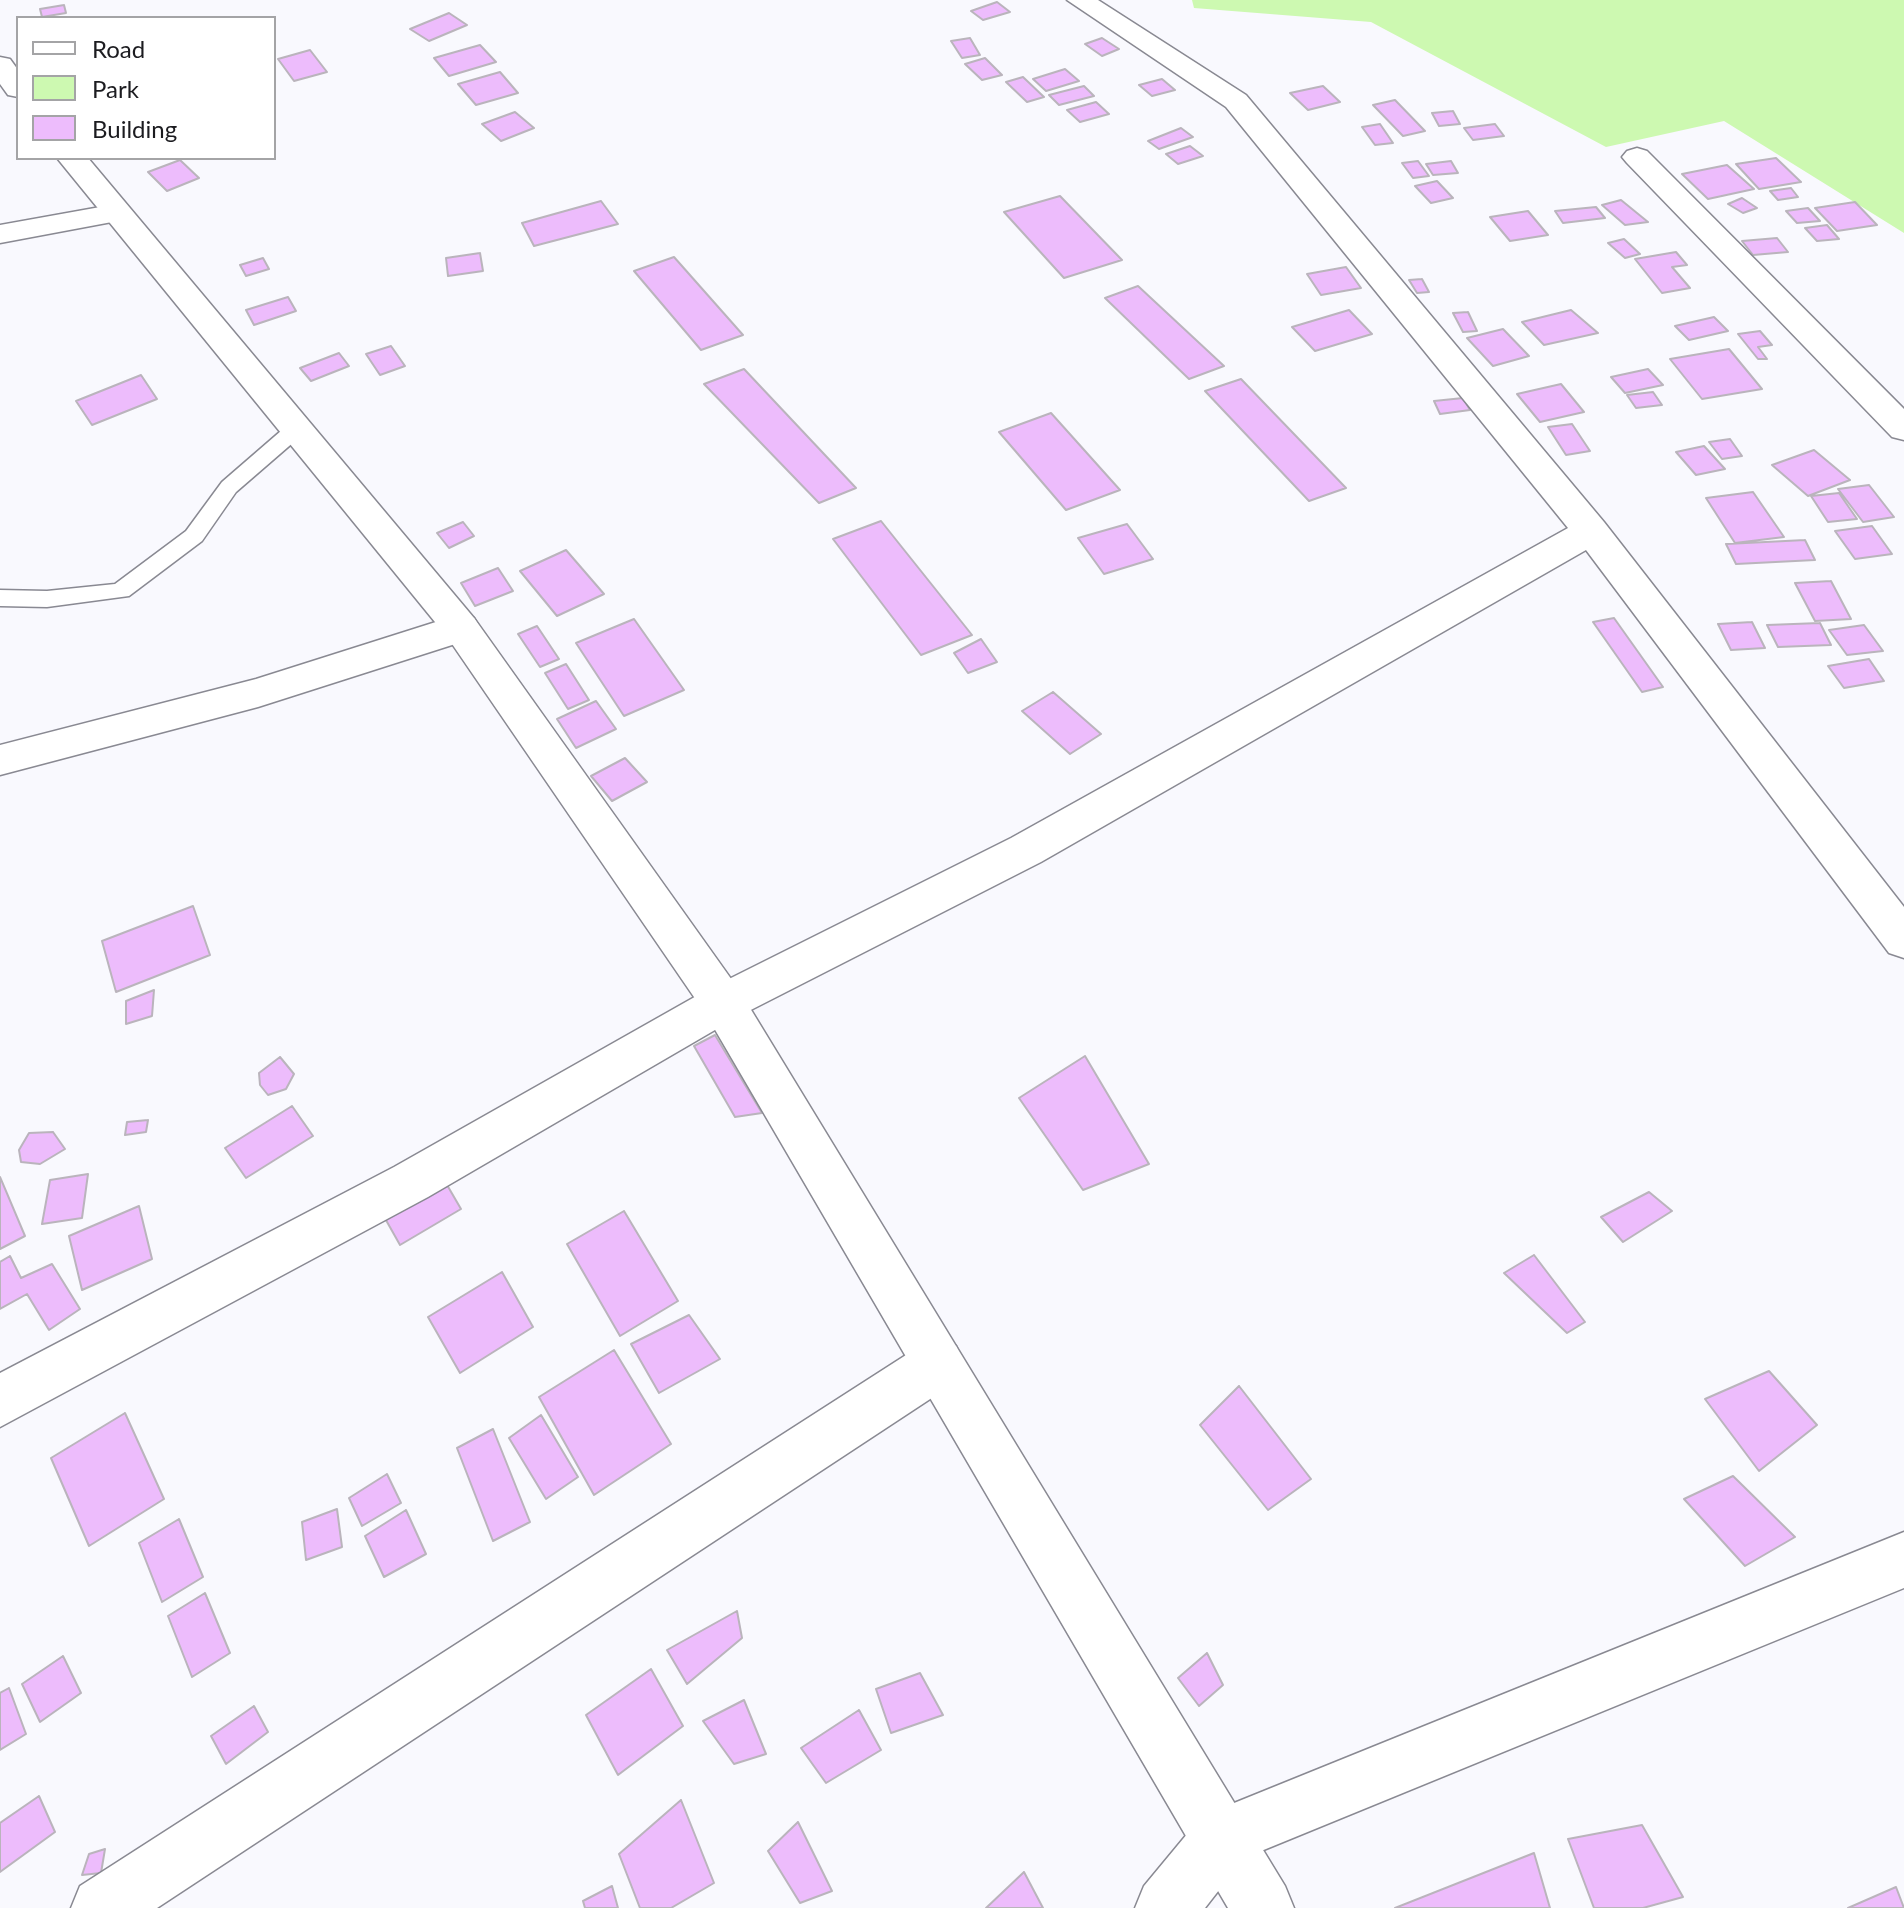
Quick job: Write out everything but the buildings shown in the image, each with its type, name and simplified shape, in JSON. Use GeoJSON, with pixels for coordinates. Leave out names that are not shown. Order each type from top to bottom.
{"type":"FeatureCollection","features":[{"type":"Feature","properties":{"kind":"main road"},"geometry":{"type":"LineString","coordinates":[[1080,0],[1236,101],[1591,531],[1904,940]]}},
{"type":"Feature","properties":{"kind":"main road"},"geometry":{"type":"LineString","coordinates":[[0,65],[16,86]]}},
{"type":"Feature","properties":{"kind":"main road"},"geometry":{"type":"LineString","coordinates":[[1637,157],[1904,429]]}},
{"type":"Feature","properties":{"kind":"main road"},"geometry":{"type":"LineString","coordinates":[[74,160],[461,628],[723,1003],[1263,1908]]}},
{"type":"Feature","properties":{"kind":"main road"},"geometry":{"type":"LineString","coordinates":[[0,234],[117,213]]}},
{"type":"Feature","properties":{"kind":"main road"},"geometry":{"type":"LineString","coordinates":[[0,1401],[411,1182],[723,1003],[1026,850],[1591,531]]}},
{"type":"Feature","properties":{"kind":"main road"},"geometry":{"type":"LineString","coordinates":[[0,760],[258,693],[461,628]]}},
{"type":"Feature","properties":{"kind":"main road"},"geometry":{"type":"LineString","coordinates":[[102,1908],[938,1364]]}},
{"type":"Feature","properties":{"kind":"main road"},"geometry":{"type":"LineString","coordinates":[[1166,1908],[1223,1837],[1904,1560]]}},
{"type":"Feature","properties":{"kind":"lane"},"geometry":{"type":"LineString","coordinates":[[0,598],[47,599],[121,591],[194,536],[229,487],[296,429]]}},
{"type":"Feature","properties":{"kind":"green space"},"geometry":{"type":"Polygon","coordinates":[[[1192,0],[1904,0],[1904,233],[1724,121],[1606,147],[1371,22],[1194,8],[1192,0]]]}}]}
